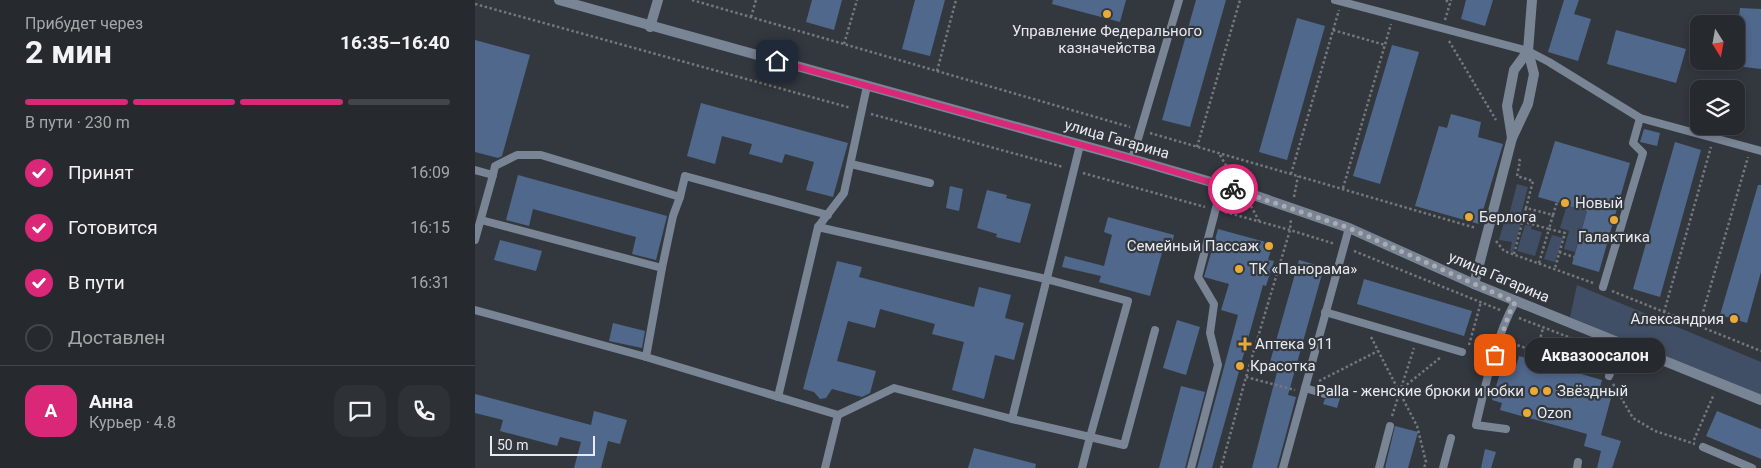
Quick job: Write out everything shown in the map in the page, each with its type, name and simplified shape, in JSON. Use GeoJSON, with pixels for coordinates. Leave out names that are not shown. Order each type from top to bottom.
{"type":"FeatureCollection","features":[{"type":"Feature","properties":{"kind":"street","name":"улица Гагарина"},"geometry":{"type":"LineString","coordinates":[[559,0],[1222,185],[1349,228],[1515,302],[1761,400]]}},
{"type":"Feature","properties":{"kind":"street"},"geometry":{"type":"LineString","coordinates":[[650,26],[658,0]]}},
{"type":"Feature","properties":{"kind":"street"},"geometry":{"type":"LineString","coordinates":[[1474,284],[1512,138],[1528,104],[1533,74],[1528,51],[1532,0]]}},
{"type":"Feature","properties":{"kind":"street"},"geometry":{"type":"LineString","coordinates":[[1512,138],[1507,106],[1514,70],[1528,51]]}},
{"type":"Feature","properties":{"kind":"lane"},"geometry":{"type":"LineString","coordinates":[[1132,159],[1179,0]]}},
{"type":"Feature","properties":{"kind":"lane"},"geometry":{"type":"LineString","coordinates":[[1339,1],[1528,51],[1639,118],[1761,152]]}},
{"type":"Feature","properties":{"kind":"lane"},"geometry":{"type":"LineString","coordinates":[[778,397],[819,227],[844,193],[867,86]]}},
{"type":"Feature","properties":{"kind":"lane"},"geometry":{"type":"LineString","coordinates":[[1603,287],[1643,154],[1633,144],[1639,118]]}},
{"type":"Feature","properties":{"kind":"lane"},"geometry":{"type":"LineString","coordinates":[[1011,419],[1073,170],[1081,145]]}},
{"type":"Feature","properties":{"kind":"lane"},"geometry":{"type":"LineString","coordinates":[[475,240],[495,166],[517,155],[541,155],[680,197]]}},
{"type":"Feature","properties":{"kind":"lane"},"geometry":{"type":"LineString","coordinates":[[851,164],[930,183]]}},
{"type":"Feature","properties":{"kind":"lane"},"geometry":{"type":"LineString","coordinates":[[475,170],[493,175]]}},
{"type":"Feature","properties":{"kind":"lane"},"geometry":{"type":"LineString","coordinates":[[646,357],[673,216],[685,176],[828,215]]}},
{"type":"Feature","properties":{"kind":"lane"},"geometry":{"type":"LineString","coordinates":[[1191,468],[1218,365],[1210,332],[1214,304],[1198,277],[1222,185]]}},
{"type":"Feature","properties":{"kind":"lane"},"geometry":{"type":"LineString","coordinates":[[481,220],[662,268]]}},
{"type":"Feature","properties":{"kind":"lane"},"geometry":{"type":"LineString","coordinates":[[819,227],[1047,279],[1128,301],[1082,468]]}},
{"type":"Feature","properties":{"kind":"lane"},"geometry":{"type":"LineString","coordinates":[[1283,468],[1349,228]]}},
{"type":"Feature","properties":{"kind":"lane"},"geometry":{"type":"LineString","coordinates":[[1506,429],[1476,425],[1485,385],[1509,314],[1515,302]]}},
{"type":"Feature","properties":{"kind":"lane"},"geometry":{"type":"LineString","coordinates":[[475,310],[646,357],[838,415],[894,388],[1011,419],[1124,445],[1155,330]]}},
{"type":"Feature","properties":{"kind":"lane"},"geometry":{"type":"LineString","coordinates":[[1325,312],[1461,352]]}},
{"type":"Feature","properties":{"kind":"lane"},"geometry":{"type":"LineString","coordinates":[[1609,376],[1621,344]]}},
{"type":"Feature","properties":{"kind":"lane"},"geometry":{"type":"LineString","coordinates":[[1304,390],[1325,394]]}},
{"type":"Feature","properties":{"kind":"lane"},"geometry":{"type":"LineString","coordinates":[[825,468],[838,415]]}},
{"type":"Feature","properties":{"kind":"lane"},"geometry":{"type":"LineString","coordinates":[[1379,468],[1390,426]]}},
{"type":"Feature","properties":{"kind":"lane"},"geometry":{"type":"LineString","coordinates":[[1443,468],[1451,438]]}},
{"type":"Feature","properties":{"kind":"lane"},"geometry":{"type":"LineString","coordinates":[[1703,447],[1752,468]]}},
{"type":"Feature","properties":{"kind":"path"},"geometry":{"type":"LineString","coordinates":[[693,0],[1488,231],[1504,251],[1603,287],[1761,351]]}},
{"type":"Feature","properties":{"kind":"path"},"geometry":{"type":"LineString","coordinates":[[751,17],[756,0]]}},
{"type":"Feature","properties":{"kind":"path"},"geometry":{"type":"LineString","coordinates":[[844,44],[857,0]]}},
{"type":"Feature","properties":{"kind":"path"},"geometry":{"type":"LineString","coordinates":[[937,71],[956,0]]}},
{"type":"Feature","properties":{"kind":"path"},"geometry":{"type":"LineString","coordinates":[[1197,147],[1240,0]]}},
{"type":"Feature","properties":{"kind":"path"},"geometry":{"type":"LineString","coordinates":[[1446,0],[1450,4]]}},
{"type":"Feature","properties":{"kind":"path"},"geometry":{"type":"LineString","coordinates":[[1442,28],[1451,0]]}},
{"type":"Feature","properties":{"kind":"path"},"geometry":{"type":"LineString","coordinates":[[1291,174],[1333,30],[1339,1]]}},
{"type":"Feature","properties":{"kind":"path"},"geometry":{"type":"LineString","coordinates":[[475,4],[1343,246],[1596,348]]}},
{"type":"Feature","properties":{"kind":"path"},"geometry":{"type":"LineString","coordinates":[[1343,188],[1393,15]]}},
{"type":"Feature","properties":{"kind":"path"},"geometry":{"type":"LineString","coordinates":[[1333,30],[1385,45]]}},
{"type":"Feature","properties":{"kind":"path"},"geometry":{"type":"LineString","coordinates":[[1664,312],[1713,138]]}},
{"type":"Feature","properties":{"kind":"path"},"geometry":{"type":"LineString","coordinates":[[1699,326],[1751,149]]}},
{"type":"Feature","properties":{"kind":"path"},"geometry":{"type":"LineString","coordinates":[[1221,468],[1290,230],[1291,208],[1298,176]]}},
{"type":"Feature","properties":{"kind":"path"},"geometry":{"type":"LineString","coordinates":[[1553,215],[1557,202]]}},
{"type":"Feature","properties":{"kind":"path"},"geometry":{"type":"LineString","coordinates":[[1514,254],[1526,208]]}},
{"type":"Feature","properties":{"kind":"path"},"geometry":{"type":"LineString","coordinates":[[1493,213],[1565,233],[1555,269]]}},
{"type":"Feature","properties":{"kind":"path"},"geometry":{"type":"LineString","coordinates":[[1539,263],[1549,229]]}},
{"type":"Feature","properties":{"kind":"path"},"geometry":{"type":"LineString","coordinates":[[1559,252],[1574,257]]}},
{"type":"Feature","properties":{"kind":"path"},"geometry":{"type":"LineString","coordinates":[[1364,324],[1417,426],[1426,462],[1424,468]]}},
{"type":"Feature","properties":{"kind":"path"},"geometry":{"type":"LineString","coordinates":[[1534,361],[1543,328]]}},
{"type":"Feature","properties":{"kind":"path"},"geometry":{"type":"LineString","coordinates":[[1390,426],[1417,339]]}},
{"type":"Feature","properties":{"kind":"path"},"geometry":{"type":"LineString","coordinates":[[1500,340],[1609,376],[1633,418],[1655,432],[1693,444],[1714,394],[1721,397]]}},
{"type":"Feature","properties":{"kind":"path"},"geometry":{"type":"LineString","coordinates":[[1581,374],[1589,345]]}},
{"type":"Feature","properties":{"kind":"path"},"geometry":{"type":"LineString","coordinates":[[1399,392],[1450,349]]}},
{"type":"Feature","properties":{"kind":"path"},"geometry":{"type":"LineString","coordinates":[[1246,378],[1304,390],[1378,351]]}},
{"type":"Feature","properties":{"kind":"shaded area"},"geometry":{"type":"Polygon","coordinates":[[[1517,184],[1528,187],[1520,218],[1509,215],[1517,184]]]}},
{"type":"Feature","properties":{"kind":"shaded area"},"geometry":{"type":"Polygon","coordinates":[[[1567,205],[1587,211],[1575,252],[1564,249],[1569,231],[1560,228],[1567,205]]]}},
{"type":"Feature","properties":{"kind":"shaded area"},"geometry":{"type":"Polygon","coordinates":[[[1505,219],[1521,223],[1513,252],[1510,251],[1512,242],[1499,240],[1505,219]]]}},
{"type":"Feature","properties":{"kind":"shaded area"},"geometry":{"type":"Polygon","coordinates":[[[1525,225],[1532,226],[1531,229],[1542,232],[1535,256],[1517,251],[1525,225]]]}},
{"type":"Feature","properties":{"kind":"shaded area"},"geometry":{"type":"Polygon","coordinates":[[[1552,235],[1563,238],[1555,262],[1544,259],[1552,235]]]}},
{"type":"Feature","properties":{"kind":"shaded area"},"geometry":{"type":"Polygon","coordinates":[[[1577,285],[1761,362],[1761,396],[1570,317],[1577,285]]]}},
{"type":"Feature","properties":{"kind":"building"},"geometry":{"type":"Polygon","coordinates":[[[812,0],[842,0],[834,30],[806,22],[812,0]]]}},
{"type":"Feature","properties":{"kind":"building"},"geometry":{"type":"Polygon","coordinates":[[[915,0],[945,0],[930,56],[902,49],[915,0]]]}},
{"type":"Feature","properties":{"kind":"building","name":"Управление Федерального казначейства"},"geometry":{"type":"Polygon","coordinates":[[[1053,0],[1126,0],[1120,22],[1052,4],[1053,0]]]}},
{"type":"Feature","properties":{"kind":"building"},"geometry":{"type":"Polygon","coordinates":[[[1196,0],[1226,0],[1190,127],[1162,120],[1196,0]]]}},
{"type":"Feature","properties":{"kind":"building"},"geometry":{"type":"Polygon","coordinates":[[[1466,0],[1493,0],[1485,26],[1461,19],[1466,0]]]}},
{"type":"Feature","properties":{"kind":"building"},"geometry":{"type":"Polygon","coordinates":[[[1564,0],[1579,0],[1574,14],[1591,19],[1578,61],[1548,52],[1564,0]]]}},
{"type":"Feature","properties":{"kind":"building"},"geometry":{"type":"Polygon","coordinates":[[[1740,8],[1761,9],[1761,69],[1745,67],[1745,15],[1739,15],[1740,8]]]}},
{"type":"Feature","properties":{"kind":"building"},"geometry":{"type":"Polygon","coordinates":[[[1297,18],[1325,26],[1287,160],[1259,152],[1297,18]]]}},
{"type":"Feature","properties":{"kind":"building"},"geometry":{"type":"Polygon","coordinates":[[[1616,30],[1686,49],[1676,83],[1607,64],[1616,30]]]}},
{"type":"Feature","properties":{"kind":"building"},"geometry":{"type":"Polygon","coordinates":[[[475,40],[530,55],[502,156],[498,158],[475,152],[475,40]]]}},
{"type":"Feature","properties":{"kind":"building"},"geometry":{"type":"Polygon","coordinates":[[[1392,45],[1419,52],[1380,184],[1353,176],[1392,45]]]}},
{"type":"Feature","properties":{"kind":"building"},"geometry":{"type":"Polygon","coordinates":[[[701,103],[848,143],[833,197],[806,190],[814,162],[785,154],[782,163],[749,154],[752,144],[722,136],[715,164],[687,156],[701,103]]]}},
{"type":"Feature","properties":{"kind":"building"},"geometry":{"type":"Polygon","coordinates":[[[1451,114],[1481,122],[1478,137],[1503,144],[1479,224],[1415,206],[1439,126],[1447,128],[1451,114]]]}},
{"type":"Feature","properties":{"kind":"building"},"geometry":{"type":"Polygon","coordinates":[[[1644,129],[1660,133],[1657,146],[1640,142],[1644,129]]]}},
{"type":"Feature","properties":{"kind":"building"},"geometry":{"type":"Polygon","coordinates":[[[1555,141],[1630,163],[1599,272],[1572,264],[1587,211],[1538,197],[1555,141]]]}},
{"type":"Feature","properties":{"kind":"building"},"geometry":{"type":"Polygon","coordinates":[[[1675,142],[1701,150],[1660,297],[1633,289],[1675,142]]]}},
{"type":"Feature","properties":{"kind":"building"},"geometry":{"type":"Polygon","coordinates":[[[518,175],[667,216],[656,260],[632,254],[636,237],[533,209],[529,226],[506,220],[518,175]]]}},
{"type":"Feature","properties":{"kind":"building"},"geometry":{"type":"Polygon","coordinates":[[[1758,185],[1761,185],[1761,272],[1747,323],[1720,315],[1758,185]]]}},
{"type":"Feature","properties":{"kind":"building"},"geometry":{"type":"Polygon","coordinates":[[[950,186],[963,189],[959,211],[946,208],[950,186]]]}},
{"type":"Feature","properties":{"kind":"building"},"geometry":{"type":"Polygon","coordinates":[[[987,190],[1007,195],[1006,198],[1031,204],[1020,243],[996,237],[997,234],[977,228],[987,190]]]}},
{"type":"Feature","properties":{"kind":"building"},"geometry":{"type":"Polygon","coordinates":[[[1108,217],[1174,235],[1170,251],[1163,249],[1150,296],[1099,282],[1101,276],[1062,267],[1065,256],[1104,266],[1112,235],[1104,232],[1108,217]]]}},
{"type":"Feature","properties":{"kind":"building","name":"ТК «Панорама»"},"geometry":{"type":"Polygon","coordinates":[[[1218,229],[1273,244],[1268,260],[1274,261],[1266,286],[1263,285],[1212,468],[1197,468],[1238,315],[1221,310],[1229,284],[1204,277],[1218,229]]]}},
{"type":"Feature","properties":{"kind":"building"},"geometry":{"type":"Polygon","coordinates":[[[500,240],[542,251],[536,271],[494,260],[500,240]]]}},
{"type":"Feature","properties":{"kind":"building"},"geometry":{"type":"Polygon","coordinates":[[[1299,260],[1324,267],[1288,395],[1296,397],[1277,468],[1252,468],[1277,372],[1268,369],[1299,260]]]}},
{"type":"Feature","properties":{"kind":"building"},"geometry":{"type":"Polygon","coordinates":[[[837,261],[862,267],[859,277],[974,307],[979,287],[1011,295],[1005,318],[1024,323],[1014,360],[995,355],[984,399],[952,390],[964,342],[932,334],[935,324],[880,309],[875,328],[848,321],[837,361],[876,371],[870,393],[862,397],[832,389],[826,398],[820,399],[814,392],[803,389],[837,261]]]}},
{"type":"Feature","properties":{"kind":"building"},"geometry":{"type":"Polygon","coordinates":[[[1364,279],[1472,311],[1464,336],[1357,304],[1364,279]]]}},
{"type":"Feature","properties":{"kind":"building"},"geometry":{"type":"Polygon","coordinates":[[[1177,320],[1200,327],[1186,375],[1163,368],[1177,320]]]}},
{"type":"Feature","properties":{"kind":"building"},"geometry":{"type":"Polygon","coordinates":[[[613,323],[645,331],[642,348],[609,341],[613,323]]]}},
{"type":"Feature","properties":{"kind":"building","name":"Звёздный"},"geometry":{"type":"Polygon","coordinates":[[[1519,356],[1602,380],[1598,395],[1611,398],[1601,435],[1621,441],[1612,468],[1597,468],[1601,451],[1584,446],[1587,434],[1500,410],[1502,403],[1492,400],[1502,366],[1515,370],[1519,356]]]}},
{"type":"Feature","properties":{"kind":"building"},"geometry":{"type":"Polygon","coordinates":[[[1181,386],[1205,392],[1185,468],[1159,468],[1181,386]]]}},
{"type":"Feature","properties":{"kind":"building"},"geometry":{"type":"Polygon","coordinates":[[[1329,387],[1342,392],[1337,408],[1323,404],[1325,399],[1330,396],[1329,387]]]}},
{"type":"Feature","properties":{"kind":"building"},"geometry":{"type":"Polygon","coordinates":[[[475,394],[591,425],[594,411],[627,420],[620,444],[608,441],[601,468],[574,468],[581,442],[560,437],[557,446],[500,431],[503,420],[475,413],[475,394]]]}},
{"type":"Feature","properties":{"kind":"building"},"geometry":{"type":"Polygon","coordinates":[[[1717,411],[1761,429],[1761,459],[1706,436],[1717,411]]]}},
{"type":"Feature","properties":{"kind":"building"},"geometry":{"type":"Polygon","coordinates":[[[1395,426],[1418,432],[1408,468],[1385,468],[1395,426]]]}},
{"type":"Feature","properties":{"kind":"building"},"geometry":{"type":"Polygon","coordinates":[[[974,448],[1036,464],[1035,468],[968,468],[974,448]]]}},
{"type":"Feature","properties":{"kind":"building"},"geometry":{"type":"Polygon","coordinates":[[[1485,449],[1496,452],[1491,468],[1481,468],[1485,449]]]}},
{"type":"Feature","properties":{"kind":"way so far"},"geometry":{"type":"LineString","coordinates":[[1233,189],[1349,228],[1515,302],[1495,355]]}},
{"type":"Feature","properties":{"kind":"place","name":"Управление Федерального казначейства"},"geometry":{"type":"Point","coordinates":[1107,14]}},
{"type":"Feature","properties":{"kind":"place","name":"Новый"},"geometry":{"type":"Point","coordinates":[1565,203]}},
{"type":"Feature","properties":{"kind":"place","name":"Берлога"},"geometry":{"type":"Point","coordinates":[1469,217]}},
{"type":"Feature","properties":{"kind":"place","name":"Галактика"},"geometry":{"type":"Point","coordinates":[1614,220]}},
{"type":"Feature","properties":{"kind":"place","name":"Семейный Пассаж"},"geometry":{"type":"Point","coordinates":[1269,246]}},
{"type":"Feature","properties":{"kind":"place","name":"ТК «Панорама»"},"geometry":{"type":"Point","coordinates":[1239,269]}},
{"type":"Feature","properties":{"kind":"place","name":"Александрия"},"geometry":{"type":"Point","coordinates":[1734,319]}},
{"type":"Feature","properties":{"kind":"place","name":"Аптека 911"},"geometry":{"type":"Point","coordinates":[1245,344]}},
{"type":"Feature","properties":{"kind":"place","name":"Аквазоосалон"},"geometry":{"type":"Point","coordinates":[1495,355]}},
{"type":"Feature","properties":{"kind":"place","name":"Красотка"},"geometry":{"type":"Point","coordinates":[1240,366]}},
{"type":"Feature","properties":{"kind":"place","name":"Palla - женские брюки и юбки"},"geometry":{"type":"Point","coordinates":[1534,391]}},
{"type":"Feature","properties":{"kind":"place","name":"Звёздный"},"geometry":{"type":"Point","coordinates":[1547,391]}},
{"type":"Feature","properties":{"kind":"place","name":"Ozon"},"geometry":{"type":"Point","coordinates":[1527,413]}},
{"type":"Feature","properties":{"kind":"route"},"geometry":{"type":"LineString","coordinates":[[777,61],[1132,159],[1233,189]]}}]}
